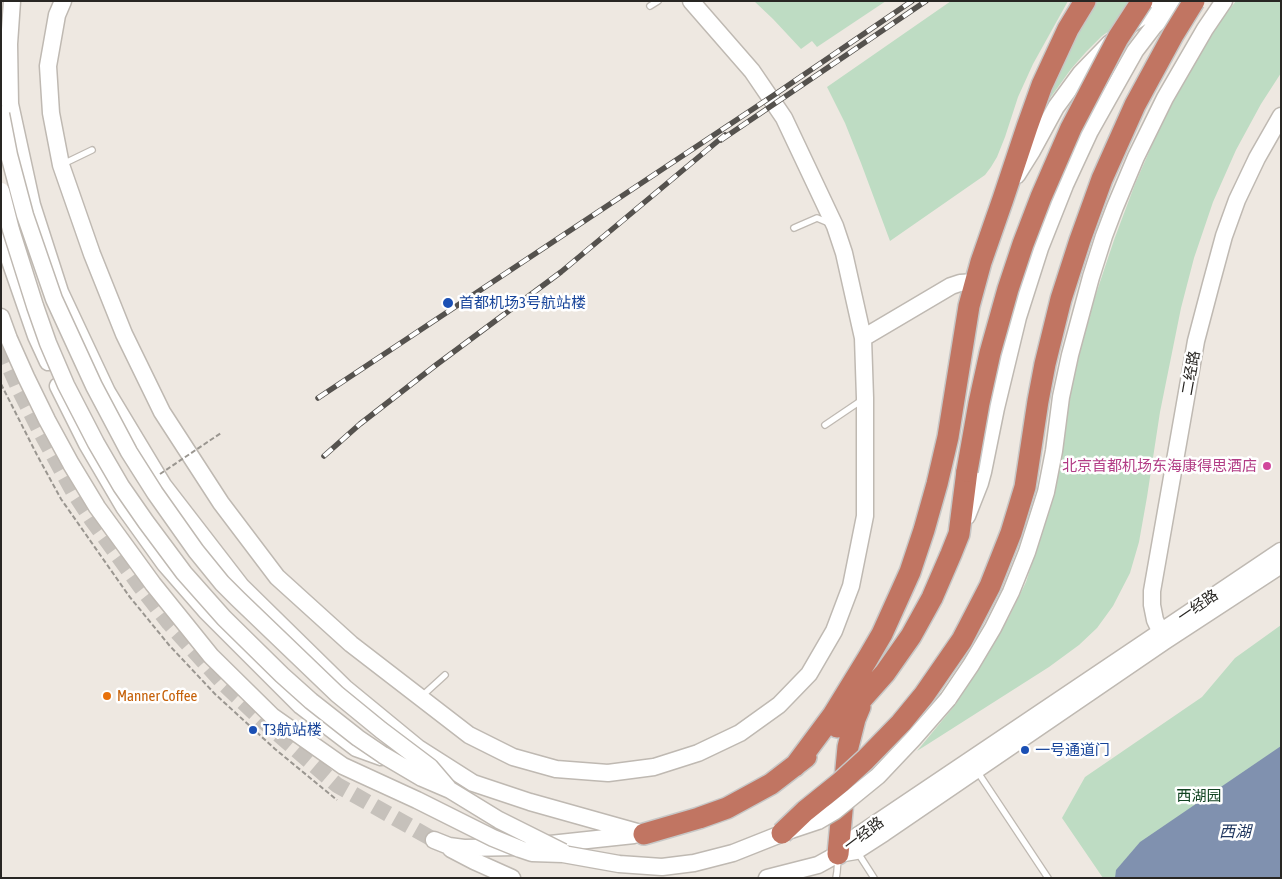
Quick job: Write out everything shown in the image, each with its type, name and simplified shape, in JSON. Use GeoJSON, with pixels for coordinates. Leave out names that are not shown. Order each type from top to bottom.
{"type":"FeatureCollection","features":[{"type":"Feature","properties":{"kind":"highway"},"geometry":{"type":"LineString","coordinates":[[795,766],[833,716],[876,645],[910,572],[938,484],[975,282],[1042,85],[1060,44],[1084,1]]}},
{"type":"Feature","properties":{"kind":"highway"},"geometry":{"type":"LineString","coordinates":[[644,834],[727,808],[772,784],[795,766],[841,723],[885,673],[919,623],[941,580],[959,534],[967,471],[990,353],[1008,288],[1023,244],[1071,128],[1118,38],[1142,1]]}},
{"type":"Feature","properties":{"kind":"highway"},"geometry":{"type":"LineString","coordinates":[[782,833],[865,760],[901,723],[924,695],[962,640],[984,600],[1022,501],[1045,364],[1061,299],[1080,240],[1106,170],[1135,105],[1194,1]]}},
{"type":"Feature","properties":{"kind":"highway"},"geometry":{"type":"LineString","coordinates":[[847,853],[848,748],[855,719],[866,695]]}},
{"type":"Feature","properties":{"kind":"street"},"geometry":{"type":"LineString","coordinates":[[1,11],[6,1]]}},
{"type":"Feature","properties":{"kind":"street"},"geometry":{"type":"LineString","coordinates":[[12,1],[9,44],[10,104],[32,205],[60,292],[107,392],[163,485],[241,586],[345,688],[418,748],[473,782]]}},
{"type":"Feature","properties":{"kind":"street"},"geometry":{"type":"LineString","coordinates":[[63,1],[57,15],[48,66],[50,113],[61,164],[92,254],[124,334],[162,412],[221,503],[278,577],[350,644],[469,735],[514,757],[556,769],[608,773],[654,767],[698,753],[740,733],[779,705],[809,674],[834,631],[852,586],[865,516],[863,338],[844,253],[835,226],[784,118],[752,71],[691,1]]}},
{"type":"Feature","properties":{"kind":"street"},"geometry":{"type":"LineString","coordinates":[[1003,199],[1056,106],[1081,73],[1128,27],[1167,1]]}},
{"type":"Feature","properties":{"kind":"street"},"geometry":{"type":"LineString","coordinates":[[959,534],[983,472],[1018,317],[1043,240],[1064,185],[1090,131],[1135,51],[1154,26],[1180,1]]}},
{"type":"Feature","properties":{"kind":"street"},"geometry":{"type":"LineString","coordinates":[[1,317],[26,377],[47,420],[71,464],[124,546],[211,656],[272,716],[344,766],[493,838],[532,853],[558,853],[625,865],[670,866],[694,863],[727,855],[782,833],[812,824],[835,811],[866,786],[898,755],[948,699],[971,665],[1011,592],[1027,552],[1046,492],[1061,397],[1070,355],[1104,236],[1136,157],[1165,98],[1205,29],[1224,1]]}},
{"type":"Feature","properties":{"kind":"street"},"geometry":{"type":"LineString","coordinates":[[1,114],[9,155],[25,215],[54,300],[94,386],[129,452],[155,493],[185,535],[230,591],[337,694],[430,767],[454,793]]}},
{"type":"Feature","properties":{"kind":"street","name":"二经路"},"geometry":{"type":"LineString","coordinates":[[1162,636],[1155,620],[1152,591],[1196,341],[1221,246],[1237,200],[1257,158],[1281,116]]}},
{"type":"Feature","properties":{"kind":"street"},"geometry":{"type":"LineString","coordinates":[[1,191],[26,278],[48,343],[63,378],[96,443],[131,502],[184,573],[253,648],[296,689],[342,726],[383,755],[426,780],[454,793],[507,824],[570,855]]}},
{"type":"Feature","properties":{"kind":"street"},"geometry":{"type":"LineString","coordinates":[[1,235],[36,336],[61,392],[86,444],[124,508],[165,564],[206,611],[301,706],[356,748],[432,775],[473,782],[530,802],[644,834]]}},
{"type":"Feature","properties":{"kind":"street"},"geometry":{"type":"LineString","coordinates":[[863,338],[951,286],[975,282]]}},
{"type":"Feature","properties":{"kind":"street","name":"一经路"},"geometry":{"type":"LineString","coordinates":[[847,853],[976,770],[1281,551]]}},
{"type":"Feature","properties":{"kind":"street","name":"一经路"},"geometry":{"type":"LineString","coordinates":[[847,853],[850,841],[1162,636],[1281,565]]}},
{"type":"Feature","properties":{"kind":"street"},"geometry":{"type":"LineString","coordinates":[[512,878],[434,840],[449,846],[464,848],[507,848],[644,834]]}},
{"type":"Feature","properties":{"kind":"street"},"geometry":{"type":"LineString","coordinates":[[767,878],[815,868],[847,853]]}},
{"type":"Feature","properties":{"kind":"lane"},"geometry":{"type":"LineString","coordinates":[[650,6],[658,1]]}},
{"type":"Feature","properties":{"kind":"lane"},"geometry":{"type":"LineString","coordinates":[[61,164],[92,150]]}},
{"type":"Feature","properties":{"kind":"lane"},"geometry":{"type":"LineString","coordinates":[[794,228],[817,218],[835,226]]}},
{"type":"Feature","properties":{"kind":"lane"},"geometry":{"type":"LineString","coordinates":[[825,425],[865,398]]}},
{"type":"Feature","properties":{"kind":"lane"},"geometry":{"type":"LineString","coordinates":[[420,698],[445,676]]}},
{"type":"Feature","properties":{"kind":"lane"},"geometry":{"type":"LineString","coordinates":[[976,770],[1048,878]]}},
{"type":"Feature","properties":{"kind":"lane"},"geometry":{"type":"LineString","coordinates":[[836,878],[837,872],[847,853],[874,878]]}},
{"type":"Feature","properties":{"kind":"path"},"geometry":{"type":"LineString","coordinates":[[158,475],[222,433]]}},
{"type":"Feature","properties":{"kind":"green space"},"geometry":{"type":"Polygon","coordinates":[[[754,1],[886,1],[817,47],[812,41],[801,49],[754,1]]]}},
{"type":"Feature","properties":{"kind":"green space"},"geometry":{"type":"Polygon","coordinates":[[[951,1],[1068,1],[1033,64],[1018,97],[997,157],[991,167],[985,175],[890,241],[845,123],[827,87],[951,1]]]}},
{"type":"Feature","properties":{"kind":"green space"},"geometry":{"type":"Polygon","coordinates":[[[1096,1],[1154,1],[1102,36],[1071,69],[1046,102],[1073,41],[1096,1]]]}},
{"type":"Feature","properties":{"kind":"green space"},"geometry":{"type":"Polygon","coordinates":[[[1236,1],[1281,1],[1281,73],[1261,104],[1236,150],[1213,202],[1194,258],[1181,308],[1160,412],[1139,542],[1130,573],[1113,606],[1097,628],[1079,645],[1049,667],[917,751],[955,705],[1008,619],[1026,582],[1038,545],[1062,444],[1069,398],[1081,348],[1095,297],[1114,240],[1135,184],[1179,89],[1221,20],[1236,1]]]}},
{"type":"Feature","properties":{"kind":"green space","name":"西湖园"},"geometry":{"type":"Polygon","coordinates":[[[1281,625],[1281,878],[1103,878],[1062,818],[1085,777],[1202,697],[1235,658],[1281,625]]]}},
{"type":"Feature","properties":{"kind":"water","name":"西湖"},"geometry":{"type":"Polygon","coordinates":[[[1281,746],[1281,878],[1115,878],[1116,870],[1140,842],[1281,746]]]}},
{"type":"Feature","properties":{"kind":"tunnel"},"geometry":{"type":"LineString","coordinates":[[1,348],[40,431],[73,491],[92,520],[169,623],[224,684],[263,721],[337,785],[434,840]]}},
{"type":"Feature","properties":{"kind":"railway"},"geometry":{"type":"LineString","coordinates":[[318,398],[912,1]]}},
{"type":"Feature","properties":{"kind":"railway"},"geometry":{"type":"LineString","coordinates":[[721,140],[926,1]]}},
{"type":"Feature","properties":{"kind":"railway"},"geometry":{"type":"LineString","coordinates":[[324,456],[360,424],[561,272],[725,135]]}},
{"type":"Feature","properties":{"kind":"place","name":"首都机场3号航站楼"},"geometry":{"type":"Point","coordinates":[448,303]}},
{"type":"Feature","properties":{"kind":"place","name":"北京首都机场东海康得思酒店"},"geometry":{"type":"Point","coordinates":[1267,466]}},
{"type":"Feature","properties":{"kind":"place","name":"Manner Coffee"},"geometry":{"type":"Point","coordinates":[107,696]}},
{"type":"Feature","properties":{"kind":"place","name":"T3航站楼"},"geometry":{"type":"Point","coordinates":[253,730]}},
{"type":"Feature","properties":{"kind":"place","name":"一号通道门"},"geometry":{"type":"Point","coordinates":[1025,750]}}]}
